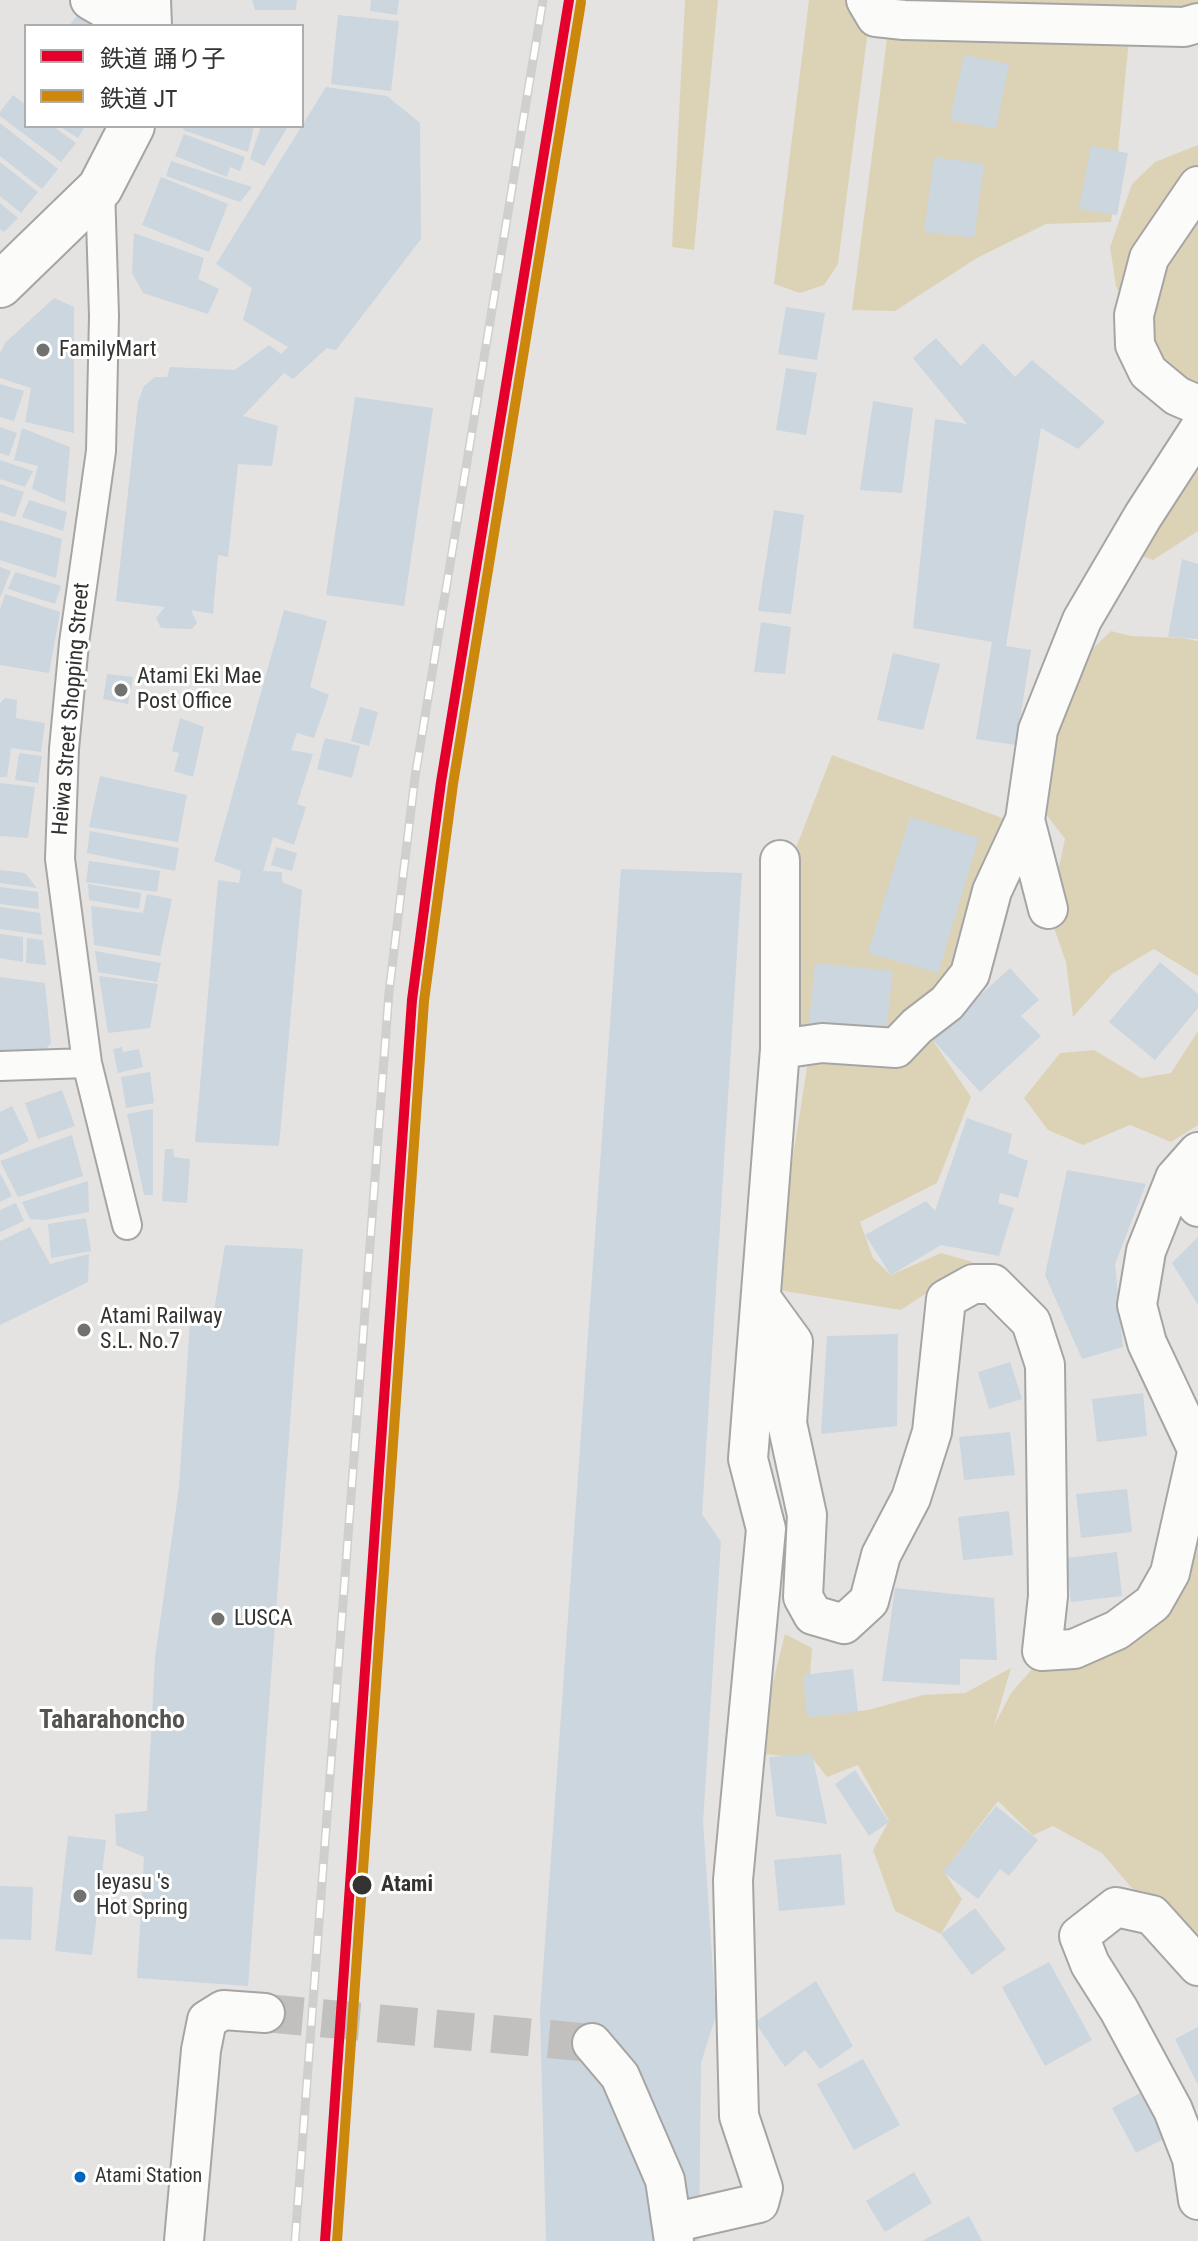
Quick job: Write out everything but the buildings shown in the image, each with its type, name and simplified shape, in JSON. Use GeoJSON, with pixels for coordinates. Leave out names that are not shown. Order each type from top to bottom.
{"type":"FeatureCollection","features":[{"type":"Feature","properties":{"kind":"street"},"geometry":{"type":"LineString","coordinates":[[90,0],[132,24]]}},
{"type":"Feature","properties":{"kind":"street"},"geometry":{"type":"LineString","coordinates":[[148,0],[149,24]]}},
{"type":"Feature","properties":{"kind":"street"},"geometry":{"type":"LineString","coordinates":[[866,0],[876,17],[904,20],[1184,27],[1198,23]]}},
{"type":"Feature","properties":{"kind":"street"},"geometry":{"type":"LineString","coordinates":[[0,285],[100,188],[131,128]]}},
{"type":"Feature","properties":{"kind":"street"},"geometry":{"type":"LineString","coordinates":[[1198,186],[1149,258],[1134,315],[1135,345],[1148,372],[1177,396],[1198,405]]}},
{"type":"Feature","properties":{"kind":"street","name":"Heiwa Street Shopping Street"},"geometry":{"type":"LineString","coordinates":[[100,188],[104,316],[101,451],[74,643],[64,749],[60,859],[87,1063],[127,1225]]}},
{"type":"Feature","properties":{"kind":"street"},"geometry":{"type":"LineString","coordinates":[[780,1049],[822,1043],[896,1048],[917,1026],[947,1003],[970,974],[992,891],[1025,820],[1038,730],[1082,620],[1143,516],[1198,431]]}},
{"type":"Feature","properties":{"kind":"street"},"geometry":{"type":"LineString","coordinates":[[1025,820],[1048,909]]}},
{"type":"Feature","properties":{"kind":"street"},"geometry":{"type":"LineString","coordinates":[[592,2043],[620,2076],[665,2180],[673,2232],[759,2203],[763,2188],[739,2116],[733,1880],[766,1529],[748,1459],[780,1049],[780,860]]}},
{"type":"Feature","properties":{"kind":"street"},"geometry":{"type":"LineString","coordinates":[[0,1066],[87,1063]]}},
{"type":"Feature","properties":{"kind":"street"},"geometry":{"type":"LineString","coordinates":[[761,1298],[793,1342],[787,1423],[807,1515],[803,1597],[813,1615],[844,1624],[869,1601],[881,1555],[911,1498],[932,1432],[946,1299],[973,1284],[993,1284],[1031,1322],[1045,1365],[1048,1596],[1042,1651],[1074,1649],[1117,1630],[1153,1603],[1170,1573],[1198,1448],[1147,1343],[1137,1305],[1146,1251],[1187,1165]]}},
{"type":"Feature","properties":{"kind":"street"},"geometry":{"type":"LineString","coordinates":[[1187,1165],[1198,1207]]}},
{"type":"Feature","properties":{"kind":"street"},"geometry":{"type":"LineString","coordinates":[[1198,1966],[1152,1915],[1116,1907],[1079,1936],[1090,1964],[1119,2010],[1173,2110],[1192,2159],[1198,2200]]}},
{"type":"Feature","properties":{"kind":"street"},"geometry":{"type":"LineString","coordinates":[[184,2241],[201,2050],[207,2020],[223,2010],[265,2013]]}},
{"type":"Feature","properties":{"kind":"shaded area"},"geometry":{"type":"Polygon","coordinates":[[[685,0],[718,0],[694,250],[672,247],[685,0]]]}},
{"type":"Feature","properties":{"kind":"shaded area"},"geometry":{"type":"Polygon","coordinates":[[[809,0],[1198,0],[1198,20],[869,22],[838,264],[824,285],[800,293],[774,284],[809,0]]]}},
{"type":"Feature","properties":{"kind":"shaded area"},"geometry":{"type":"Polygon","coordinates":[[[888,31],[1129,40],[1111,222],[1046,224],[977,258],[895,311],[852,310],[888,31]]]}},
{"type":"Feature","properties":{"kind":"shaded area"},"geometry":{"type":"Polygon","coordinates":[[[1198,145],[1198,388],[1177,396],[1134,327],[1116,286],[1110,247],[1132,184],[1155,162],[1198,145]]]}},
{"type":"Feature","properties":{"kind":"shaded area"},"geometry":{"type":"Polygon","coordinates":[[[1198,453],[1198,531],[1153,560],[1136,554],[1198,453]]]}},
{"type":"Feature","properties":{"kind":"shaded area"},"geometry":{"type":"Polygon","coordinates":[[[1111,631],[1131,636],[1198,641],[1198,976],[1154,949],[1112,974],[1073,1017],[1066,962],[1053,925],[1056,881],[1065,839],[1039,805],[1046,742],[1085,656],[1111,631]]]}},
{"type":"Feature","properties":{"kind":"shaded area"},"geometry":{"type":"Polygon","coordinates":[[[832,755],[1016,823],[970,974],[896,1048],[794,1047],[792,858],[832,755]]]}},
{"type":"Feature","properties":{"kind":"shaded area"},"geometry":{"type":"Polygon","coordinates":[[[1198,1031],[1198,1125],[1171,1142],[1130,1125],[1083,1145],[1048,1130],[1024,1098],[1060,1053],[1094,1050],[1141,1078],[1171,1073],[1198,1031]]]}},
{"type":"Feature","properties":{"kind":"shaded area"},"geometry":{"type":"Polygon","coordinates":[[[932,1039],[971,1097],[937,1183],[860,1222],[873,1258],[891,1275],[941,1253],[973,1262],[901,1310],[772,1289],[809,1055],[895,1057],[932,1039]]]}},
{"type":"Feature","properties":{"kind":"shaded area"},"geometry":{"type":"Polygon","coordinates":[[[1198,1494],[1198,1952],[1130,1886],[1102,1853],[1053,1826],[1033,1835],[998,1801],[944,1872],[962,1899],[941,1934],[895,1911],[873,1850],[889,1821],[858,1765],[827,1777],[813,1759],[764,1754],[759,1738],[785,1634],[812,1648],[807,1717],[868,1710],[923,1695],[965,1693],[1011,1668],[994,1726],[1011,1693],[1048,1651],[1133,1639],[1169,1615],[1170,1595],[1198,1494]]]}},
{"type":"Feature","properties":{"kind":"tunnel"},"geometry":{"type":"LineString","coordinates":[[265,2013],[592,2043]]}},
{"type":"Feature","properties":{"kind":"railway"},"geometry":{"type":"LineString","coordinates":[[295,2241],[389,992],[415,777],[543,0]]}},
{"type":"Feature","properties":{"kind":"rail line","name":"踊り子"},"geometry":{"type":"LineString","coordinates":[[325,2241],[412,1000],[441,782],[569,0]]}},
{"type":"Feature","properties":{"kind":"rail line","name":"JT"},"geometry":{"type":"LineString","coordinates":[[337,2241],[424,1001],[453,784],[581,2]]}},
{"type":"Feature","properties":{"kind":"place","name":"FamilyMart"},"geometry":{"type":"Point","coordinates":[43,350]}},
{"type":"Feature","properties":{"kind":"place","name":"Atami Eki Mae Post Office"},"geometry":{"type":"Point","coordinates":[121,690]}},
{"type":"Feature","properties":{"kind":"place","name":"Atami Railway S.L. No.7"},"geometry":{"type":"Point","coordinates":[84,1330]}},
{"type":"Feature","properties":{"kind":"place","name":"LUSCA"},"geometry":{"type":"Point","coordinates":[218,1619]}},
{"type":"Feature","properties":{"kind":"place","name":"Atami"},"geometry":{"type":"Point","coordinates":[362,1885]}},
{"type":"Feature","properties":{"kind":"place","name":"Ieyasu 's Hot Spring"},"geometry":{"type":"Point","coordinates":[80,1896]}},
{"type":"Feature","properties":{"kind":"place","name":"Atami Station"},"geometry":{"type":"Point","coordinates":[80,2177]}},
{"type":"Feature","properties":{"kind":"district","name":"Taharahoncho"},"geometry":{"type":"Point","coordinates":[112,1721]}}]}
